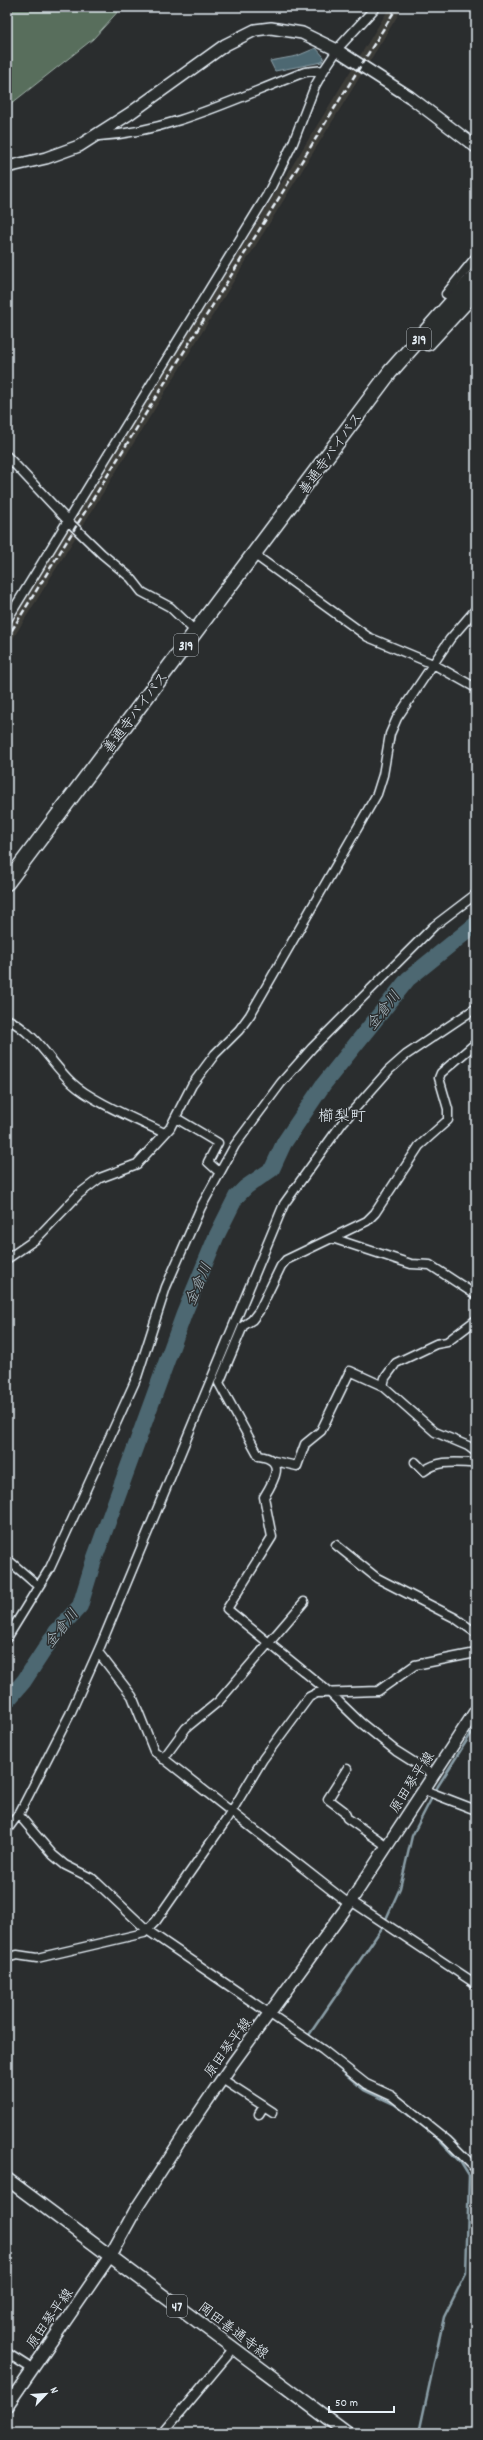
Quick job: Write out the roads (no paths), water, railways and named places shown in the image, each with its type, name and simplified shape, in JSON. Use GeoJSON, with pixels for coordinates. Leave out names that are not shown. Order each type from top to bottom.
{"type":"FeatureCollection","features":[{"type":"Feature","properties":{"kind":"highway","name":"善通寺バイパス"},"geometry":{"type":"LineString","coordinates":[[7,884],[255,555],[364,407],[395,367],[476,274]]}},
{"type":"Feature","properties":{"kind":"highway","name":"善通寺バイパス"},"geometry":{"type":"LineString","coordinates":[[364,407],[476,291]]}},
{"type":"Feature","properties":{"kind":"main road"},"geometry":{"type":"LineString","coordinates":[[7,167],[70,151],[98,136],[225,45],[255,30],[271,28],[292,30],[318,40],[337,50],[410,97],[476,146]]}},
{"type":"Feature","properties":{"kind":"main road","name":"原田琴平線"},"geometry":{"type":"LineString","coordinates":[[7,2406],[110,2256],[136,2209],[222,2079],[350,1903],[387,1846],[430,1792],[434,1775],[476,1710]]}},
{"type":"Feature","properties":{"kind":"main road","name":"岡田善通寺線"},"geometry":{"type":"LineString","coordinates":[[7,2179],[347,2433]]}},
{"type":"Feature","properties":{"kind":"street"},"geometry":{"type":"LineString","coordinates":[[7,620],[267,195],[293,143],[315,86],[324,70],[337,50],[376,7]]}},
{"type":"Feature","properties":{"kind":"street"},"geometry":{"type":"LineString","coordinates":[[98,136],[124,134],[169,124],[305,72],[324,70]]}},
{"type":"Feature","properties":{"kind":"street"},"geometry":{"type":"LineString","coordinates":[[446,294],[476,256]]}},
{"type":"Feature","properties":{"kind":"street"},"geometry":{"type":"LineString","coordinates":[[7,456],[68,521],[102,554],[131,578],[142,592],[170,607],[196,632]]}},
{"type":"Feature","properties":{"kind":"street"},"geometry":{"type":"LineString","coordinates":[[255,555],[368,637],[433,664],[476,688]]}},
{"type":"Feature","properties":{"kind":"street"},"geometry":{"type":"LineString","coordinates":[[7,1259],[36,1239],[79,1194],[100,1178],[136,1164],[176,1118],[192,1085],[215,1054],[242,1025],[278,969],[377,794],[383,775],[390,734],[397,718],[465,619],[476,610]]}},
{"type":"Feature","properties":{"kind":"street"},"geometry":{"type":"LineString","coordinates":[[7,1638],[50,1568],[122,1413],[137,1377],[166,1287],[220,1172],[235,1145],[260,1111],[312,1048],[400,958],[434,926],[476,894]]}},
{"type":"Feature","properties":{"kind":"street"},"geometry":{"type":"LineString","coordinates":[[476,1008],[406,1055],[389,1070],[343,1122],[284,1204],[219,1383],[259,1456],[268,1457],[274,1461],[297,1466],[305,1444],[321,1431],[350,1371],[382,1386],[435,1432],[468,1446],[476,1452]]}},
{"type":"Feature","properties":{"kind":"street"},"geometry":{"type":"LineString","coordinates":[[7,1019],[32,1036],[73,1084],[102,1102],[164,1133]]}},
{"type":"Feature","properties":{"kind":"street"},"geometry":{"type":"LineString","coordinates":[[7,1830],[18,1814],[70,1714],[239,1325],[252,1320],[259,1311],[281,1266],[286,1260],[367,1221],[375,1214],[419,1146],[448,1120],[448,1109],[439,1078],[441,1073],[476,1043]]}},
{"type":"Feature","properties":{"kind":"street"},"geometry":{"type":"LineString","coordinates":[[176,1118],[218,1143],[208,1162],[220,1172]]}},
{"type":"Feature","properties":{"kind":"street"},"geometry":{"type":"LineString","coordinates":[[332,1238],[411,1264],[430,1265],[476,1295]]}},
{"type":"Feature","properties":{"kind":"street"},"geometry":{"type":"LineString","coordinates":[[382,1386],[385,1378],[396,1363],[436,1344],[447,1342],[476,1320]]}},
{"type":"Feature","properties":{"kind":"street"},"geometry":{"type":"LineString","coordinates":[[274,1461],[276,1468],[274,1483],[264,1497],[272,1537],[227,1609],[268,1644],[329,1692],[366,1727],[396,1751],[434,1775]]}},
{"type":"Feature","properties":{"kind":"street"},"geometry":{"type":"LineString","coordinates":[[415,1462],[424,1471],[437,1464],[448,1462],[476,1462]]}},
{"type":"Feature","properties":{"kind":"street"},"geometry":{"type":"LineString","coordinates":[[336,1545],[378,1578],[455,1618],[476,1633]]}},
{"type":"Feature","properties":{"kind":"street"},"geometry":{"type":"LineString","coordinates":[[7,1559],[37,1585]]}},
{"type":"Feature","properties":{"kind":"street"},"geometry":{"type":"LineString","coordinates":[[163,1759],[186,1728],[219,1701],[304,1602]]}},
{"type":"Feature","properties":{"kind":"street"},"geometry":{"type":"LineString","coordinates":[[98,1652],[132,1696],[150,1745],[163,1759],[350,1903],[384,1923],[476,1984]]}},
{"type":"Feature","properties":{"kind":"street"},"geometry":{"type":"LineString","coordinates":[[7,1958],[17,1955],[37,1958],[130,1937],[147,1930],[156,1921],[231,1812],[263,1759],[309,1697],[317,1693],[378,1691],[416,1665],[476,1652]]}},
{"type":"Feature","properties":{"kind":"street"},"geometry":{"type":"LineString","coordinates":[[348,1769],[328,1799],[344,1811],[347,1818],[387,1846]]}},
{"type":"Feature","properties":{"kind":"street"},"geometry":{"type":"LineString","coordinates":[[430,1792],[476,1810]]}},
{"type":"Feature","properties":{"kind":"street"},"geometry":{"type":"LineString","coordinates":[[18,1814],[53,1854],[65,1865],[97,1883],[147,1930],[269,2015],[323,2050],[366,2084],[392,2096],[447,2140],[476,2169]]}},
{"type":"Feature","properties":{"kind":"street"},"geometry":{"type":"LineString","coordinates":[[222,2079],[273,2112]]}},
{"type":"Feature","properties":{"kind":"street"},"geometry":{"type":"LineString","coordinates":[[259,2114],[264,2106]]}},
{"type":"Feature","properties":{"kind":"street"},"geometry":{"type":"LineString","coordinates":[[163,2433],[234,2348]]}},
{"type":"Feature","properties":{"kind":"street"},"geometry":{"type":"LineString","coordinates":[[7,2353],[32,2369]]}},
{"type":"Feature","properties":{"kind":"water"},"geometry":{"type":"Polygon","coordinates":[[[316,48],[324,57],[322,62],[275,71],[270,61],[297,56],[316,48]]]}},
{"type":"Feature","properties":{"kind":"waterway","name":"金倉川"},"geometry":{"type":"LineString","coordinates":[[7,1701],[24,1681],[56,1632],[80,1606],[94,1560],[184,1314],[216,1237],[236,1197],[246,1187],[272,1169],[284,1143],[323,1085],[408,979],[476,924]]}},
{"type":"Feature","properties":{"kind":"waterway"},"geometry":{"type":"LineString","coordinates":[[309,2035],[382,1928],[400,1888],[412,1836],[438,1786],[476,1726]]}},
{"type":"Feature","properties":{"kind":"waterway"},"geometry":{"type":"LineString","coordinates":[[335,2065],[364,2090],[394,2104],[433,2134],[461,2163],[469,2176],[466,2273],[444,2317],[419,2433]]}},
{"type":"Feature","properties":{"kind":"railway"},"geometry":{"type":"LineString","coordinates":[[7,638],[397,7]]}},
{"type":"Feature","properties":{"kind":"district","name":"櫛梨町"},"geometry":{"type":"Point","coordinates":[342,1115]}}]}
